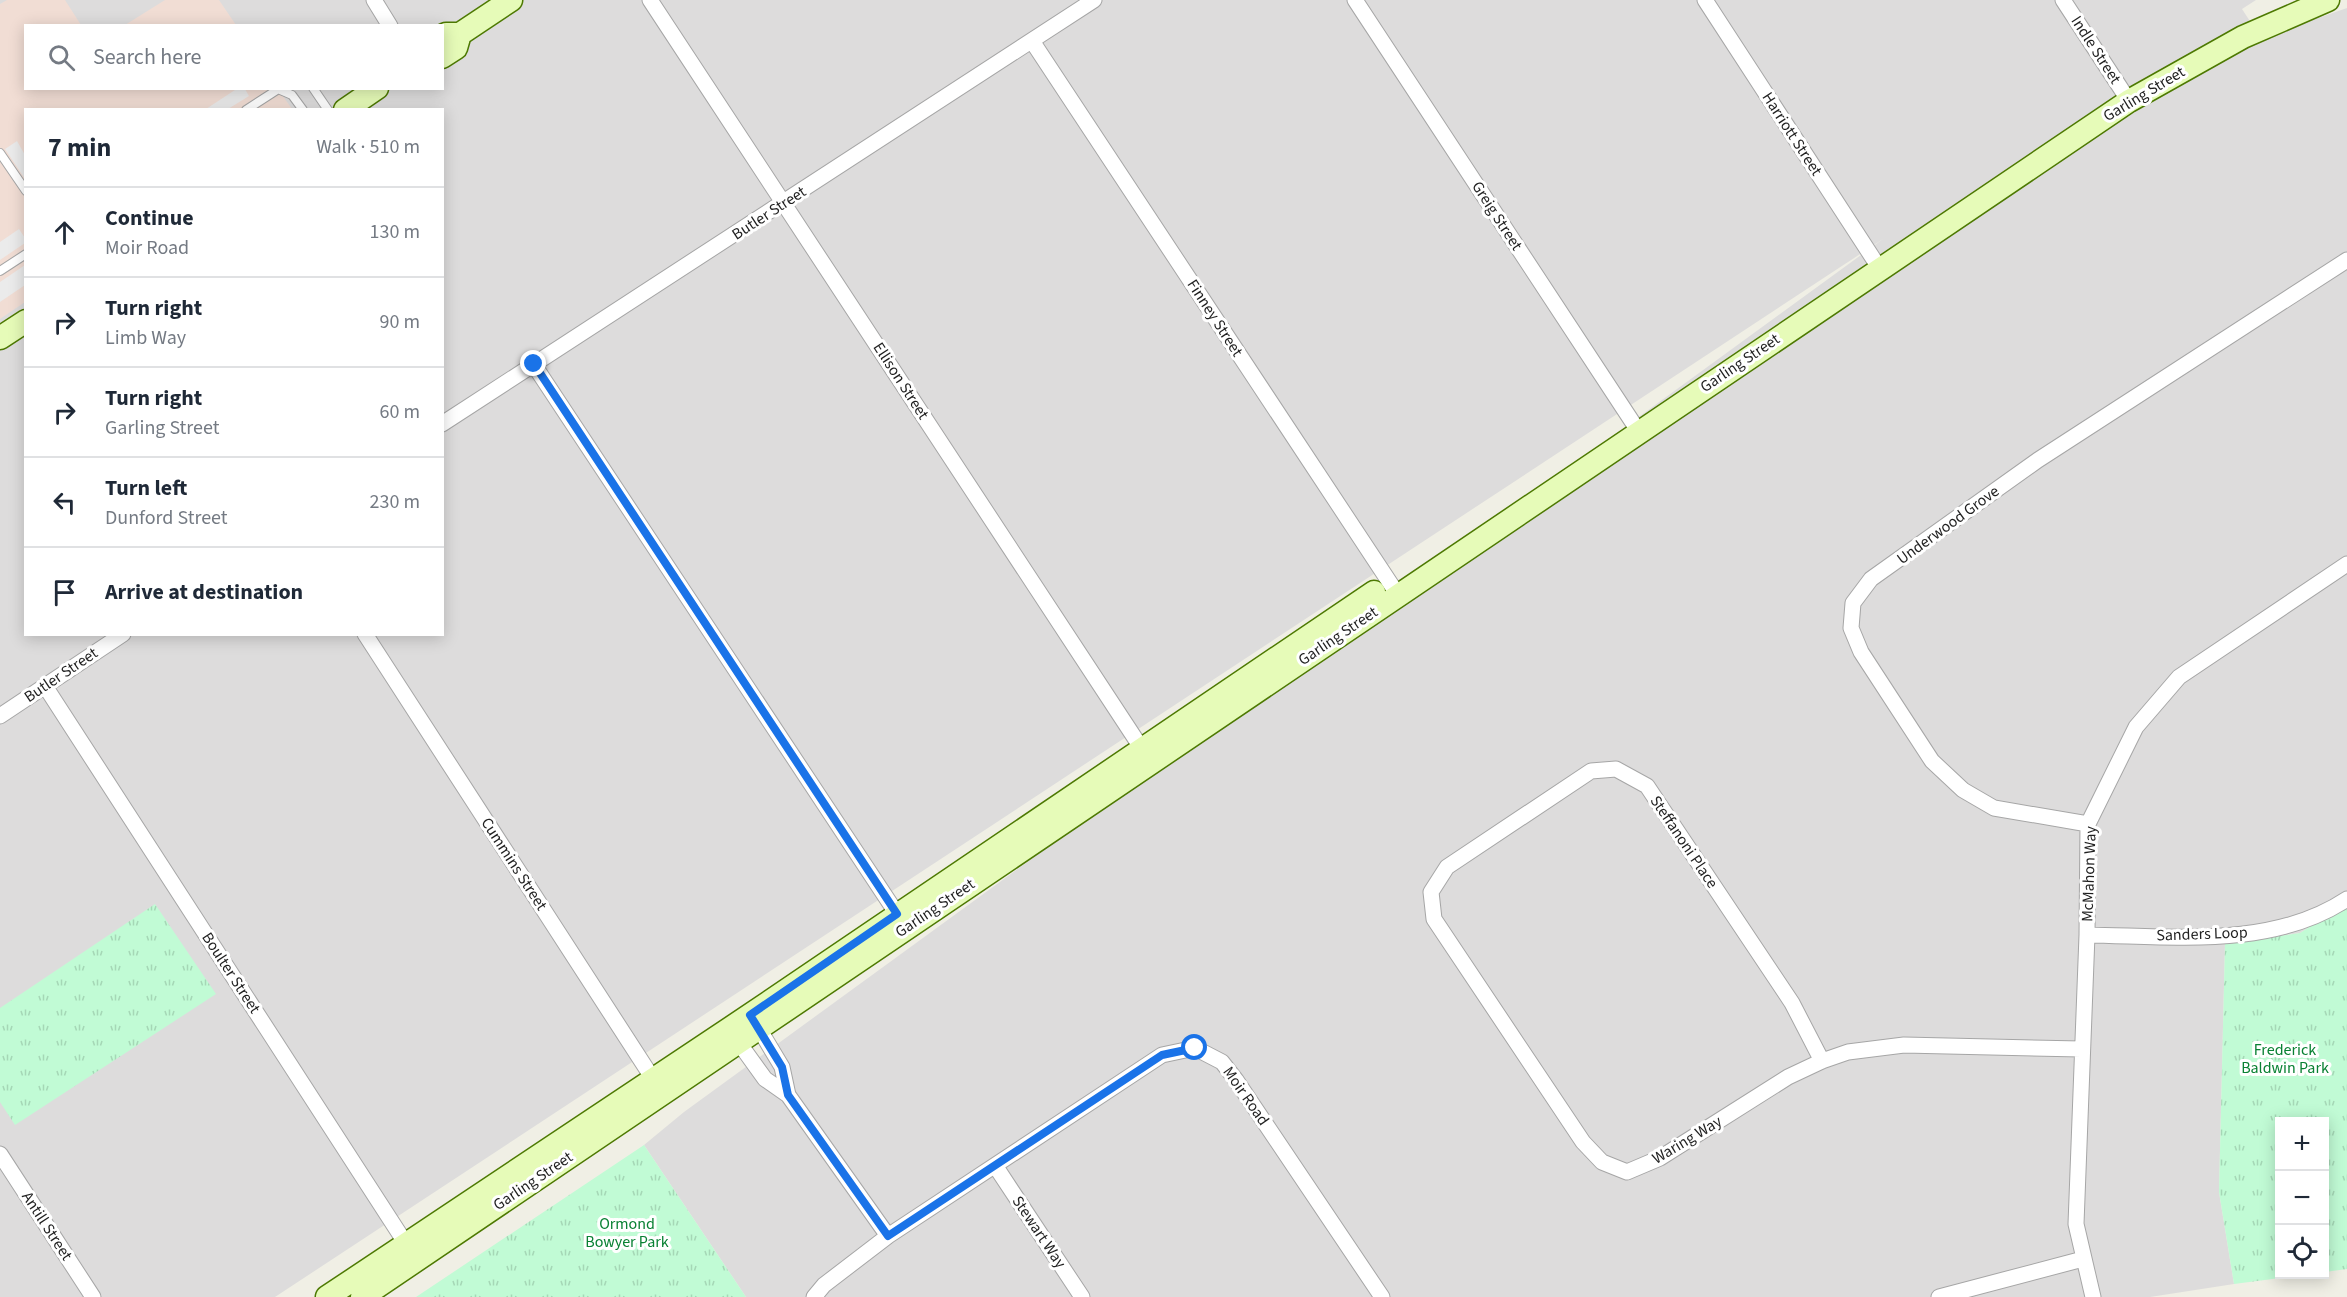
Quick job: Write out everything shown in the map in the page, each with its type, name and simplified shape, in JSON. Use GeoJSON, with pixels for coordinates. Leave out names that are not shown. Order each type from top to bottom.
{"type":"FeatureCollection","features":[{"type":"Feature","properties":{"kind":"street"},"geometry":{"type":"LineString","coordinates":[[374,0],[389,24]]}},
{"type":"Feature","properties":{"kind":"street"},"geometry":{"type":"LineString","coordinates":[[444,56],[456,48],[451,35],[512,0]]}},
{"type":"Feature","properties":{"kind":"street","name":"Ellison Street"},"geometry":{"type":"LineString","coordinates":[[651,0],[1146,755]]}},
{"type":"Feature","properties":{"kind":"street","name":"Butler Street"},"geometry":{"type":"LineString","coordinates":[[444,423],[1094,0]]}},
{"type":"Feature","properties":{"kind":"street","name":"Greig Street"},"geometry":{"type":"LineString","coordinates":[[1356,0],[1635,426]]}},
{"type":"Feature","properties":{"kind":"street","name":"Harriott Street"},"geometry":{"type":"LineString","coordinates":[[1705,0],[1875,262]]}},
{"type":"Feature","properties":{"kind":"street","name":"Indle Street"},"geometry":{"type":"LineString","coordinates":[[2063,0],[2125,95]]}},
{"type":"Feature","properties":{"kind":"street","name":"Garling Street"},"geometry":{"type":"LineString","coordinates":[[327,1297],[411,1252],[1875,262],[2212,37],[2290,0]]}},
{"type":"Feature","properties":{"kind":"street","name":"Garling Street"},"geometry":{"type":"LineString","coordinates":[[2125,95],[2243,37],[2328,0]]}},
{"type":"Feature","properties":{"kind":"street","name":"Finney Street"},"geometry":{"type":"LineString","coordinates":[[1032,41],[1394,588]]}},
{"type":"Feature","properties":{"kind":"street"},"geometry":{"type":"LineString","coordinates":[[348,108],[374,90]]}},
{"type":"Feature","properties":{"kind":"street","name":"Underwood Grove"},"geometry":{"type":"LineString","coordinates":[[2088,824],[1994,808],[1963,790],[1932,761],[1861,652],[1851,628],[1853,603],[1871,579],[2038,460],[2347,260]]}},
{"type":"Feature","properties":{"kind":"street"},"geometry":{"type":"LineString","coordinates":[[0,338],[24,322]]}},
{"type":"Feature","properties":{"kind":"street"},"geometry":{"type":"LineString","coordinates":[[534,364],[902,921]]}},
{"type":"Feature","properties":{"kind":"street","name":"McMahon Way"},"geometry":{"type":"LineString","coordinates":[[2093,1297],[2076,1224],[2087,935],[2088,824],[2136,727],[2179,677],[2347,564]]}},
{"type":"Feature","properties":{"kind":"street","name":"Butler Street"},"geometry":{"type":"LineString","coordinates":[[0,716],[120,636]]}},
{"type":"Feature","properties":{"kind":"street","name":"Cummins Street"},"geometry":{"type":"LineString","coordinates":[[366,636],[658,1086]]}},
{"type":"Feature","properties":{"kind":"street","name":"Boulter Street"},"geometry":{"type":"LineString","coordinates":[[45,686],[411,1252]]}},
{"type":"Feature","properties":{"kind":"street","name":"Steffanoni Place"},"geometry":{"type":"LineString","coordinates":[[1431,892],[1447,867],[1591,771],[1616,769],[1647,786],[1792,1003],[1822,1061]]}},
{"type":"Feature","properties":{"kind":"street","name":"Waring Way"},"geometry":{"type":"LineString","coordinates":[[1431,892],[1434,919],[1583,1142],[1602,1162],[1627,1172],[1660,1158],[1788,1077],[1848,1052],[1904,1045],[2081,1049]]}},
{"type":"Feature","properties":{"kind":"street","name":"Sanders Loop"},"geometry":{"type":"LineString","coordinates":[[2087,935],[2225,936],[2286,928],[2347,899]]}},
{"type":"Feature","properties":{"kind":"street"},"geometry":{"type":"LineString","coordinates":[[754,1022],[782,1067],[788,1095]]}},
{"type":"Feature","properties":{"kind":"street"},"geometry":{"type":"LineString","coordinates":[[734,1035],[765,1079],[788,1095],[888,1236]]}},
{"type":"Feature","properties":{"kind":"street","name":"Moir Road"},"geometry":{"type":"LineString","coordinates":[[814,1297],[824,1285],[888,1236],[996,1167],[1162,1055],[1195,1048],[1222,1062],[1236,1080],[1382,1297]]}},
{"type":"Feature","properties":{"kind":"street","name":"Antill Street"},"geometry":{"type":"LineString","coordinates":[[0,1154],[93,1297]]}},
{"type":"Feature","properties":{"kind":"street","name":"Stewart Way"},"geometry":{"type":"LineString","coordinates":[[996,1167],[1082,1297]]}},
{"type":"Feature","properties":{"kind":"street","name":"Garling Street"},"geometry":{"type":"LineString","coordinates":[[362,1297],[411,1252]]}},
{"type":"Feature","properties":{"kind":"street"},"geometry":{"type":"LineString","coordinates":[[1939,1297],[2083,1259]]}},
{"type":"Feature","properties":{"kind":"lane"},"geometry":{"type":"LineString","coordinates":[[249,108],[277,90]]}},
{"type":"Feature","properties":{"kind":"lane"},"geometry":{"type":"LineString","coordinates":[[281,90],[292,95],[302,108]]}},
{"type":"Feature","properties":{"kind":"lane"},"geometry":{"type":"LineString","coordinates":[[314,90],[327,108]]}},
{"type":"Feature","properties":{"kind":"lane"},"geometry":{"type":"LineString","coordinates":[[0,153],[24,188]]}},
{"type":"Feature","properties":{"kind":"lane"},"geometry":{"type":"LineString","coordinates":[[0,271],[24,255]]}},
{"type":"Feature","properties":{"kind":"shaded area"},"geometry":{"type":"Polygon","coordinates":[[[0,0],[2256,0],[2242,9],[2261,38],[2347,8],[2347,903],[2300,933],[2225,944],[2219,1192],[2234,1284],[2150,1297],[746,1297],[644,1145],[684,1112],[1883,239],[275,1297],[0,1297],[0,0]]]}},
{"type":"Feature","properties":{"kind":"shaded area"},"geometry":{"type":"Polygon","coordinates":[[[7,0],[65,0],[80,24],[24,24],[24,90],[279,90],[291,108],[24,108],[24,303],[0,319],[0,4],[7,0]]]}},
{"type":"Feature","properties":{"kind":"shaded area"},"geometry":{"type":"Polygon","coordinates":[[[165,0],[219,0],[235,24],[127,24],[165,0]]]}},
{"type":"Feature","properties":{"kind":"shaded area"},"geometry":{"type":"Polygon","coordinates":[[[235,90],[246,90],[249,96],[230,108],[208,108],[235,90]]]}},
{"type":"Feature","properties":{"kind":"shaded area"},"geometry":{"type":"Polygon","coordinates":[[[17,141],[24,153],[24,178],[5,149],[17,141]]]}},
{"type":"Feature","properties":{"kind":"shaded area"},"geometry":{"type":"Polygon","coordinates":[[[19,229],[24,236],[24,244],[0,260],[0,242],[19,229]]]}},
{"type":"Feature","properties":{"kind":"shaded area"},"geometry":{"type":"Polygon","coordinates":[[[24,266],[24,286],[0,302],[0,282],[24,266]]]}},
{"type":"Feature","properties":{"kind":"green space","name":"Frederick Baldwin Park"},"geometry":{"type":"Polygon","coordinates":[[[2347,903],[2347,1269],[2329,1271],[2329,1117],[2275,1117],[2275,1279],[2234,1284],[2219,1192],[2225,944],[2300,933],[2347,903]]]}},
{"type":"Feature","properties":{"kind":"green space"},"geometry":{"type":"Polygon","coordinates":[[[155,904],[216,994],[15,1125],[0,1102],[0,1008],[155,904]]]}},
{"type":"Feature","properties":{"kind":"green space","name":"Ormond Bowyer Park"},"geometry":{"type":"Polygon","coordinates":[[[644,1145],[746,1297],[416,1297],[644,1145]]]}},
{"type":"Feature","properties":{"kind":"route"},"geometry":{"type":"LineString","coordinates":[[534,364],[897,914],[750,1015],[782,1067],[788,1095],[888,1236],[996,1167],[1162,1055],[1195,1048]]}}]}
